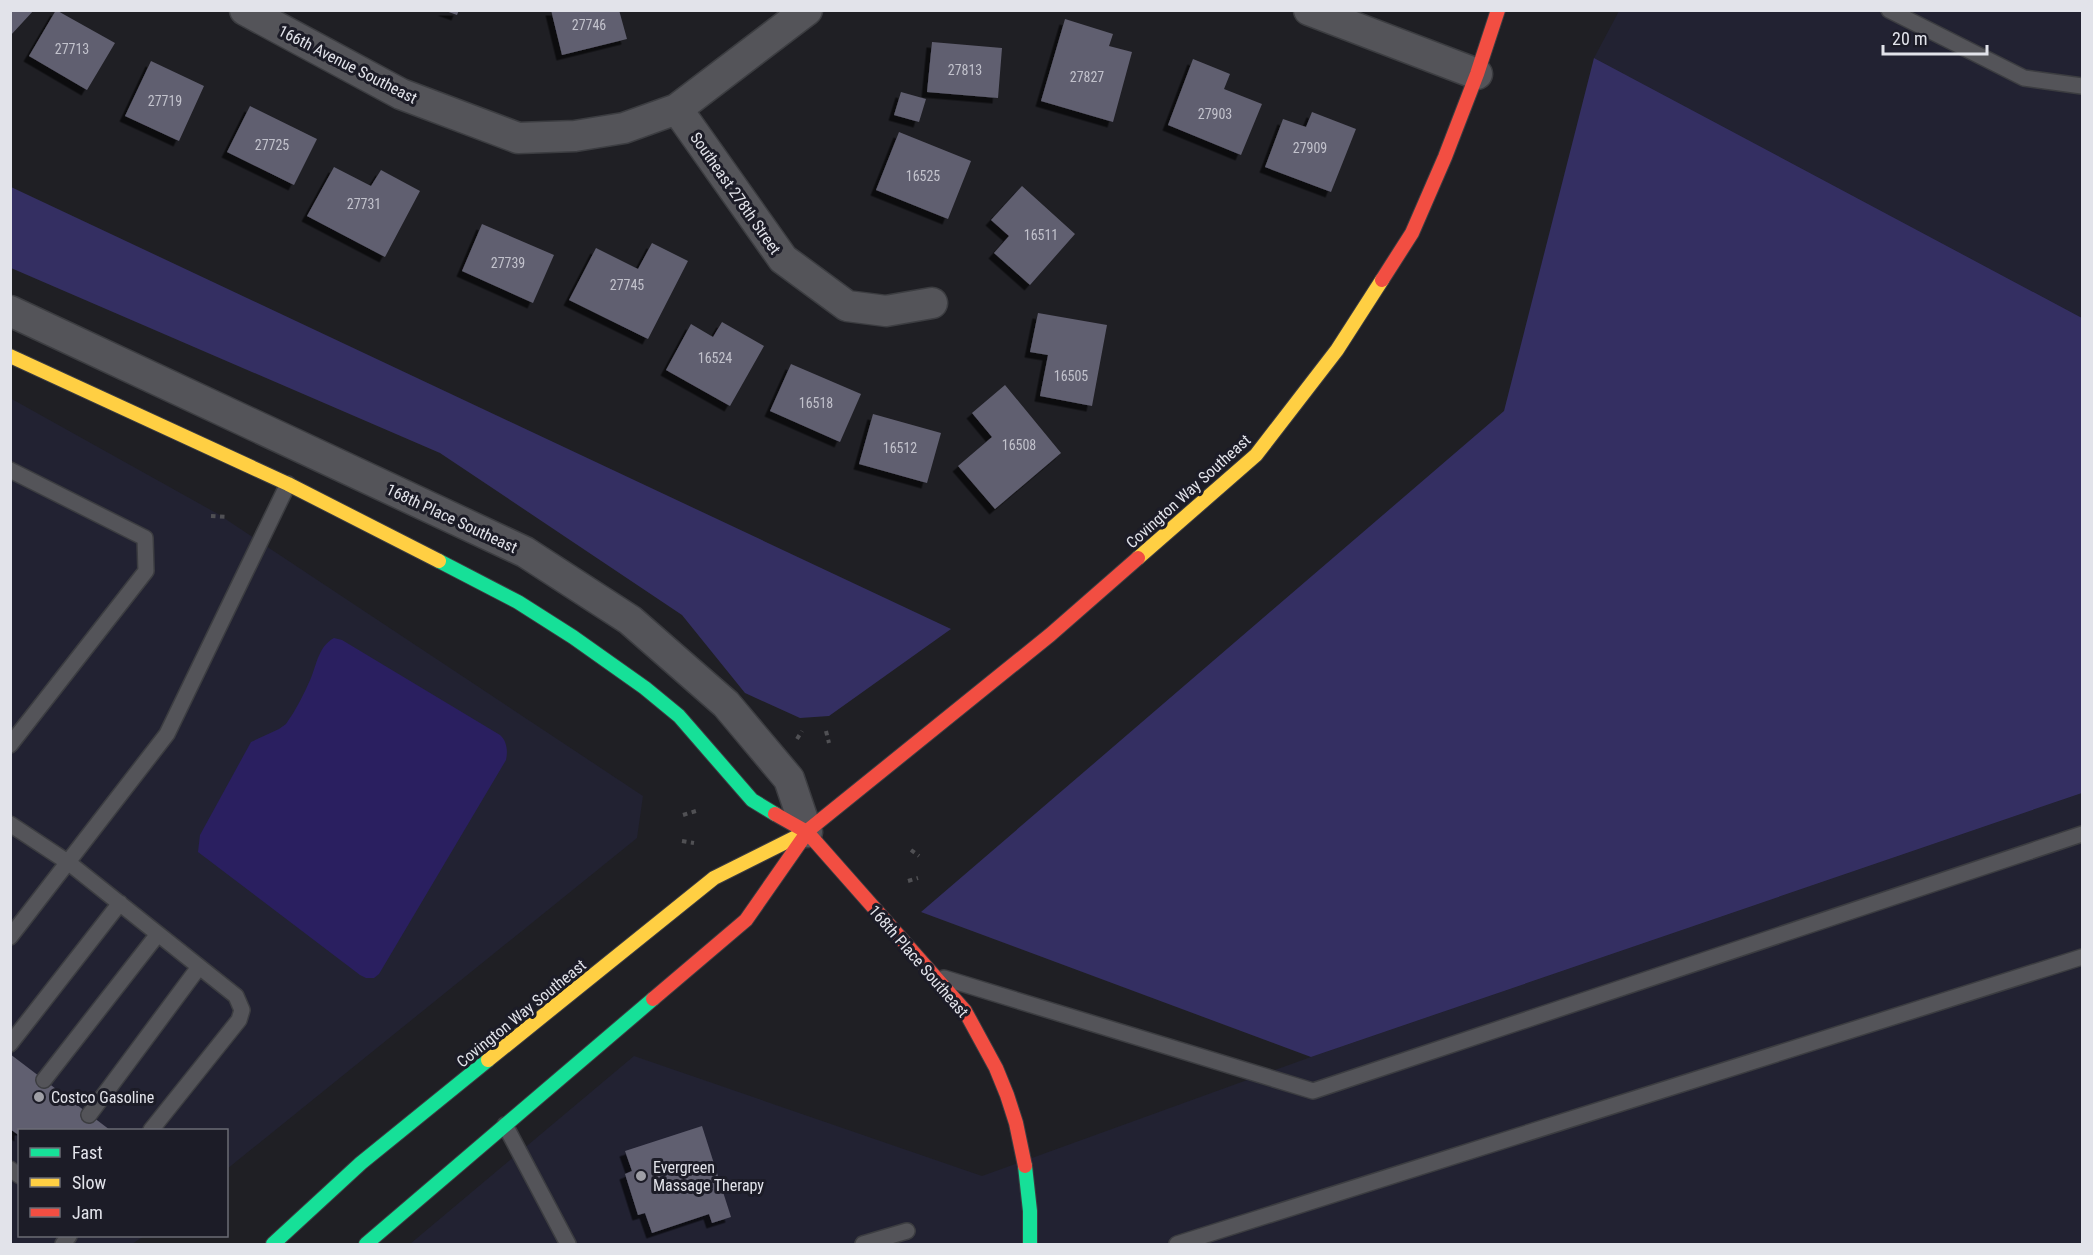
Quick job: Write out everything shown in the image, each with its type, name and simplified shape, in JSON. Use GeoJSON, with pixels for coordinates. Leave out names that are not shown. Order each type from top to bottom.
{"type":"FeatureCollection","features":[{"type":"Feature","properties":{"kind":"street","name":"166th Avenue Southeast"},"geometry":{"type":"LineString","coordinates":[[245,10],[400,94],[518,138],[575,136],[624,128],[677,109],[807,10]]}},
{"type":"Feature","properties":{"kind":"street"},"geometry":{"type":"LineString","coordinates":[[1310,10],[1477,74]]}},
{"type":"Feature","properties":{"kind":"street","name":"Covington Way Southeast"},"geometry":{"type":"LineString","coordinates":[[273,1245],[361,1162],[714,878],[807,832],[1050,635],[1256,455],[1336,350],[1412,233],[1445,157],[1477,74],[1498,10]]}},
{"type":"Feature","properties":{"kind":"street","name":"Southeast 278th Street"},"geometry":{"type":"LineString","coordinates":[[677,109],[783,259],[847,306],[886,310],[932,303]]}},
{"type":"Feature","properties":{"kind":"street","name":"168th Place Southeast"},"geometry":{"type":"LineString","coordinates":[[10,311],[525,552],[589,593],[630,620],[726,704],[789,778],[807,832]]}},
{"type":"Feature","properties":{"kind":"street","name":"168th Place Southeast"},"geometry":{"type":"LineString","coordinates":[[10,356],[288,484],[518,602],[573,637],[645,688],[679,716],[752,800],[807,832],[965,1011],[986,1044],[1003,1080],[1016,1117],[1029,1182],[1030,1245]]}},
{"type":"Feature","properties":{"kind":"street","name":"Covington Way Southeast"},"geometry":{"type":"LineString","coordinates":[[366,1245],[746,920],[807,832]]}},
{"type":"Feature","properties":{"kind":"street"},"geometry":{"type":"LineString","coordinates":[[322,1217],[361,1162]]}},
{"type":"Feature","properties":{"kind":"lane"},"geometry":{"type":"LineString","coordinates":[[1889,10],[2024,78],[2082,86]]}},
{"type":"Feature","properties":{"kind":"lane"},"geometry":{"type":"LineString","coordinates":[[10,470],[146,538],[146,571],[10,745]]}},
{"type":"Feature","properties":{"kind":"lane"},"geometry":{"type":"LineString","coordinates":[[10,936],[167,734],[288,484]]}},
{"type":"Feature","properties":{"kind":"lane"},"geometry":{"type":"LineString","coordinates":[[10,824],[69,863],[236,996],[242,1010],[239,1020],[153,1129]]}},
{"type":"Feature","properties":{"kind":"lane"},"geometry":{"type":"LineString","coordinates":[[932,974],[1313,1091],[2082,834]]}},
{"type":"Feature","properties":{"kind":"lane"},"geometry":{"type":"LineString","coordinates":[[10,1044],[120,903]]}},
{"type":"Feature","properties":{"kind":"lane"},"geometry":{"type":"LineString","coordinates":[[44,1080],[158,934]]}},
{"type":"Feature","properties":{"kind":"lane"},"geometry":{"type":"LineString","coordinates":[[1177,1245],[2082,957]]}},
{"type":"Feature","properties":{"kind":"lane"},"geometry":{"type":"LineString","coordinates":[[89,1115],[199,967]]}},
{"type":"Feature","properties":{"kind":"lane"},"geometry":{"type":"LineString","coordinates":[[505,1125],[567,1245]]}},
{"type":"Feature","properties":{"kind":"lane"},"geometry":{"type":"LineString","coordinates":[[863,1245],[907,1231]]}},
{"type":"Feature","properties":{"kind":"path"},"geometry":{"type":"LineString","coordinates":[[211,516],[227,517]]}},
{"type":"Feature","properties":{"kind":"path"},"geometry":{"type":"LineString","coordinates":[[797,740],[802,731]]}},
{"type":"Feature","properties":{"kind":"path"},"geometry":{"type":"LineString","coordinates":[[826,732],[829,743]]}},
{"type":"Feature","properties":{"kind":"path"},"geometry":{"type":"LineString","coordinates":[[683,815],[696,811]]}},
{"type":"Feature","properties":{"kind":"path"},"geometry":{"type":"LineString","coordinates":[[682,841],[694,843]]}},
{"type":"Feature","properties":{"kind":"path"},"geometry":{"type":"LineString","coordinates":[[911,850],[919,855]]}},
{"type":"Feature","properties":{"kind":"path"},"geometry":{"type":"LineString","coordinates":[[908,880],[918,878]]}},
{"type":"Feature","properties":{"kind":"shaded area"},"geometry":{"type":"Polygon","coordinates":[[[1619,11],[2082,11],[2082,318],[1594,58],[1619,11]]]}},
{"type":"Feature","properties":{"kind":"shaded area"},"geometry":{"type":"Polygon","coordinates":[[[1594,58],[2082,318],[2082,793],[1311,1057],[921,912],[1504,411],[1594,58]]]}},
{"type":"Feature","properties":{"kind":"shaded area"},"geometry":{"type":"Polygon","coordinates":[[[11,187],[951,629],[829,716],[800,718],[745,693],[682,615],[440,453],[11,268],[11,187]]]}},
{"type":"Feature","properties":{"kind":"shaded area"},"geometry":{"type":"Polygon","coordinates":[[[10,398],[218,514],[643,796],[637,838],[228,1168],[228,1129],[18,1129],[18,1237],[142,1237],[132,1244],[11,1244],[10,398]]]}},
{"type":"Feature","properties":{"kind":"shaded area"},"geometry":{"type":"Polygon","coordinates":[[[334,638],[342,640],[500,735],[506,743],[507,750],[506,760],[379,974],[374,978],[360,975],[198,852],[200,835],[251,742],[286,724],[306,690],[322,650],[334,638]]]}},
{"type":"Feature","properties":{"kind":"shaded area"},"geometry":{"type":"Polygon","coordinates":[[[2082,793],[2082,1244],[410,1244],[634,1056],[982,1176],[1311,1057],[2082,793]]]}},
{"type":"Feature","properties":{"kind":"building"},"geometry":{"type":"Polygon","coordinates":[[[10,10],[34,10],[10,36],[10,10]]]}},
{"type":"Feature","properties":{"kind":"building"},"geometry":{"type":"Polygon","coordinates":[[[56,10],[115,43],[87,90],[29,56],[56,10]]]}},
{"type":"Feature","properties":{"kind":"building"},"geometry":{"type":"Polygon","coordinates":[[[443,10],[459,10],[457,15],[443,10]]]}},
{"type":"Feature","properties":{"kind":"building"},"geometry":{"type":"Polygon","coordinates":[[[551,10],[619,10],[627,39],[562,55],[551,10]]]}},
{"type":"Feature","properties":{"kind":"building"},"geometry":{"type":"Polygon","coordinates":[[[1065,19],[1113,34],[1109,46],[1132,52],[1113,122],[1041,101],[1065,19]]]}},
{"type":"Feature","properties":{"kind":"building"},"geometry":{"type":"Polygon","coordinates":[[[932,42],[1002,48],[998,98],[927,92],[932,42]]]}},
{"type":"Feature","properties":{"kind":"building"},"geometry":{"type":"Polygon","coordinates":[[[1193,59],[1230,74],[1224,89],[1262,104],[1241,155],[1168,125],[1193,59]]]}},
{"type":"Feature","properties":{"kind":"building"},"geometry":{"type":"Polygon","coordinates":[[[151,61],[204,86],[179,141],[125,116],[151,61]]]}},
{"type":"Feature","properties":{"kind":"building"},"geometry":{"type":"Polygon","coordinates":[[[901,92],[926,99],[919,122],[894,115],[901,92]]]}},
{"type":"Feature","properties":{"kind":"building"},"geometry":{"type":"Polygon","coordinates":[[[250,106],[317,139],[294,185],[227,152],[250,106]]]}},
{"type":"Feature","properties":{"kind":"building"},"geometry":{"type":"Polygon","coordinates":[[[1312,112],[1356,129],[1331,192],[1265,167],[1283,119],[1306,127],[1312,112]]]}},
{"type":"Feature","properties":{"kind":"building"},"geometry":{"type":"Polygon","coordinates":[[[899,132],[971,161],[948,219],[876,190],[899,132]]]}},
{"type":"Feature","properties":{"kind":"building"},"geometry":{"type":"Polygon","coordinates":[[[334,167],[371,186],[381,170],[420,191],[385,257],[307,216],[334,167]]]}},
{"type":"Feature","properties":{"kind":"building"},"geometry":{"type":"Polygon","coordinates":[[[1022,186],[1075,234],[1030,285],[994,253],[1009,236],[991,220],[1022,186]]]}},
{"type":"Feature","properties":{"kind":"building"},"geometry":{"type":"Polygon","coordinates":[[[482,224],[554,255],[533,303],[462,271],[482,224]]]}},
{"type":"Feature","properties":{"kind":"building"},"geometry":{"type":"Polygon","coordinates":[[[652,243],[688,261],[648,339],[569,300],[596,248],[638,269],[652,243]]]}},
{"type":"Feature","properties":{"kind":"building"},"geometry":{"type":"Polygon","coordinates":[[[1038,313],[1107,325],[1092,406],[1040,396],[1048,355],[1030,352],[1038,313]]]}},
{"type":"Feature","properties":{"kind":"building"},"geometry":{"type":"Polygon","coordinates":[[[722,322],[764,346],[730,406],[666,370],[691,324],[713,337],[722,322]]]}},
{"type":"Feature","properties":{"kind":"building"},"geometry":{"type":"Polygon","coordinates":[[[791,364],[861,394],[840,442],[770,411],[791,364]]]}},
{"type":"Feature","properties":{"kind":"building"},"geometry":{"type":"Polygon","coordinates":[[[1005,385],[1061,453],[995,509],[958,466],[992,437],[972,413],[1005,385]]]}},
{"type":"Feature","properties":{"kind":"building"},"geometry":{"type":"Polygon","coordinates":[[[873,414],[941,433],[927,483],[859,464],[873,414]]]}},
{"type":"Feature","properties":{"kind":"building","name":"Costco Gasoline"},"geometry":{"type":"Polygon","coordinates":[[[10,1054],[109,1129],[18,1129],[18,1135],[10,1129],[10,1054]]]}},
{"type":"Feature","properties":{"kind":"building"},"geometry":{"type":"Polygon","coordinates":[[[702,1126],[731,1217],[712,1223],[709,1214],[652,1233],[645,1213],[638,1215],[625,1174],[632,1171],[625,1151],[702,1126]]]}},
{"type":"Feature","properties":{"kind":"traffic: fast"},"geometry":{"type":"LineString","coordinates":[[439,561],[518,602],[573,637],[645,688],[679,716],[752,800],[775,814]]}},
{"type":"Feature","properties":{"kind":"traffic: fast"},"geometry":{"type":"LineString","coordinates":[[366,1244],[653,999]]}},
{"type":"Feature","properties":{"kind":"traffic: fast"},"geometry":{"type":"LineString","coordinates":[[273,1244],[361,1163],[488,1060]]}},
{"type":"Feature","properties":{"kind":"traffic: fast"},"geometry":{"type":"LineString","coordinates":[[1025,1166],[1030,1211],[1030,1244]]}},
{"type":"Feature","properties":{"kind":"traffic: slow"},"geometry":{"type":"LineString","coordinates":[[1138,558],[1256,455],[1337,350],[1382,280]]}},
{"type":"Feature","properties":{"kind":"traffic: slow"},"geometry":{"type":"LineString","coordinates":[[10,356],[288,484],[439,561]]}},
{"type":"Feature","properties":{"kind":"traffic: slow"},"geometry":{"type":"LineString","coordinates":[[488,1060],[714,878],[806,832]]}},
{"type":"Feature","properties":{"kind":"traffic: jam"},"geometry":{"type":"LineString","coordinates":[[1382,280],[1412,233],[1445,157],[1477,74],[1498,10]]}},
{"type":"Feature","properties":{"kind":"traffic: jam"},"geometry":{"type":"LineString","coordinates":[[806,832],[1050,635],[1138,558]]}},
{"type":"Feature","properties":{"kind":"traffic: jam"},"geometry":{"type":"LineString","coordinates":[[775,814],[807,832],[965,1011],[996,1068],[1007,1095],[1016,1123],[1025,1166]]}},
{"type":"Feature","properties":{"kind":"traffic: jam"},"geometry":{"type":"LineString","coordinates":[[653,999],[746,920],[806,834]]}},
{"type":"Feature","properties":{"kind":"place","name":"Costco Gasoline"},"geometry":{"type":"Point","coordinates":[39,1097]}},
{"type":"Feature","properties":{"kind":"place","name":"Evergreen Massage Therapy"},"geometry":{"type":"Point","coordinates":[641,1176]}}]}
